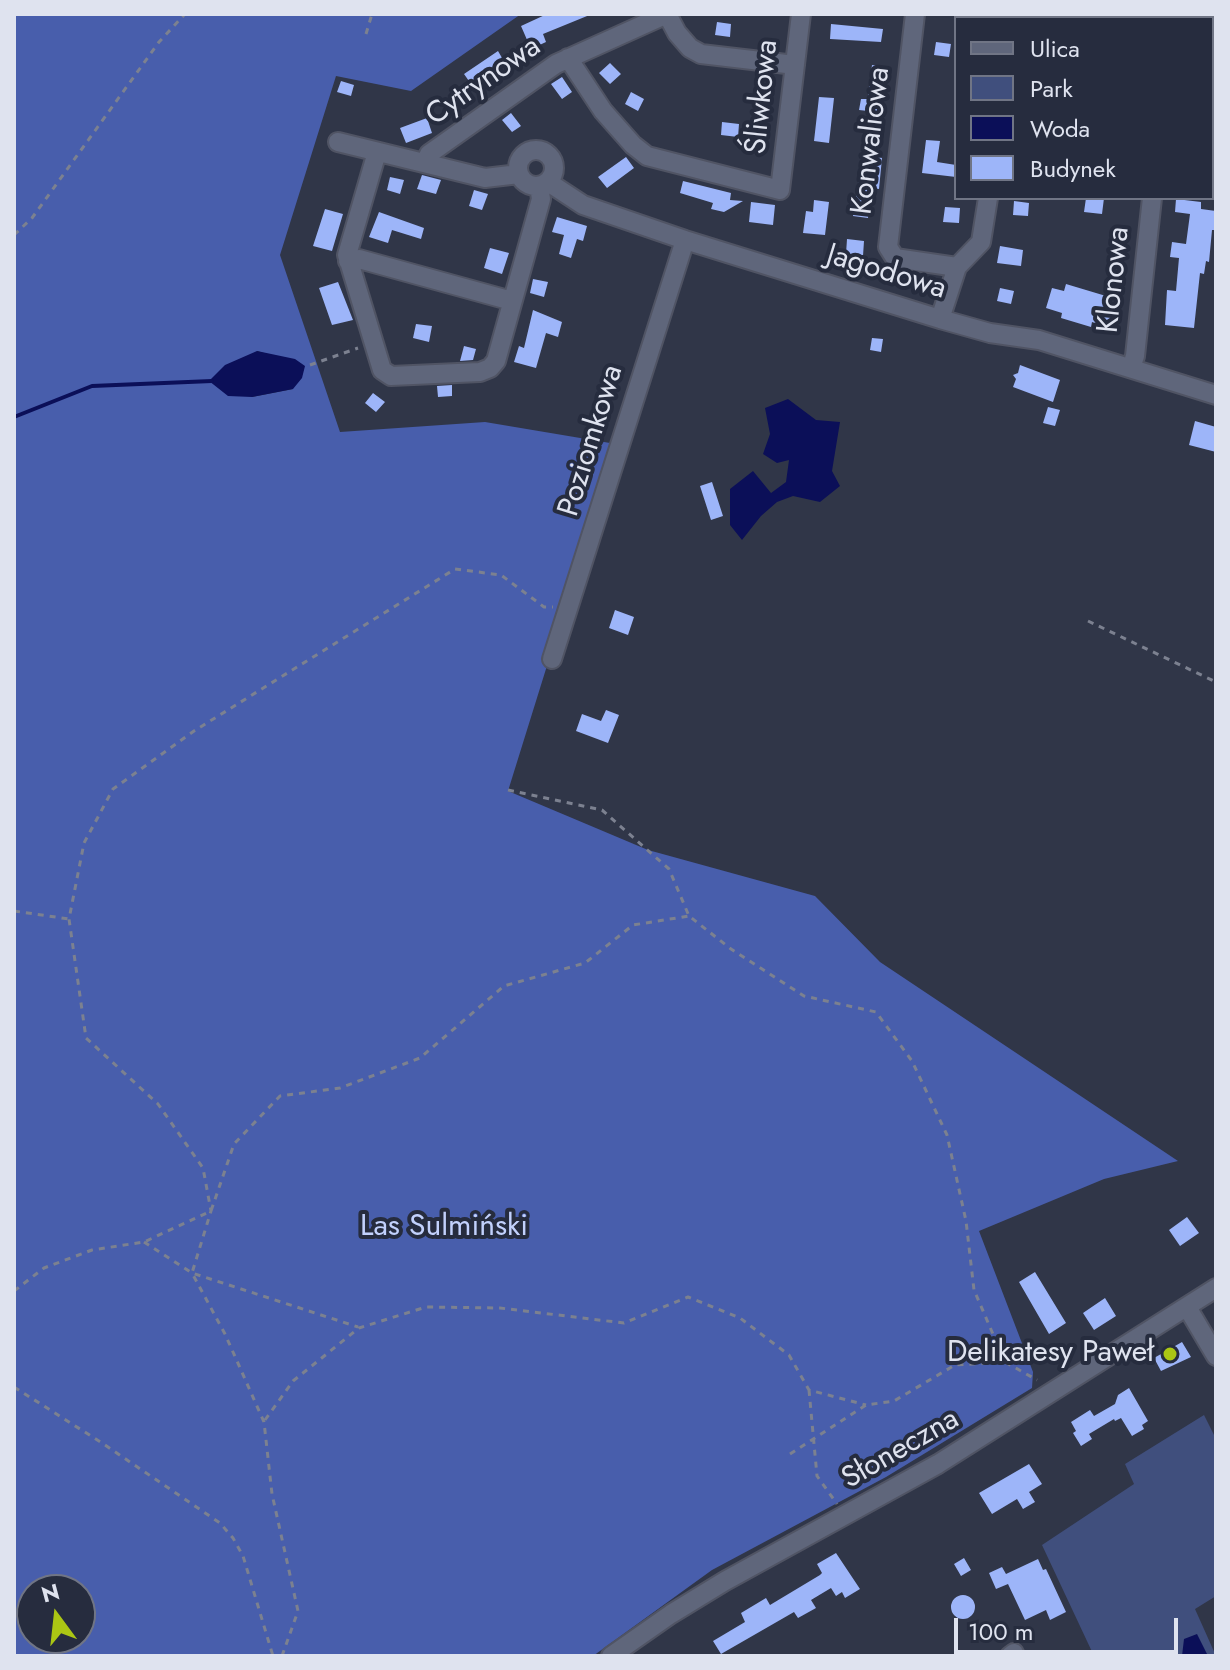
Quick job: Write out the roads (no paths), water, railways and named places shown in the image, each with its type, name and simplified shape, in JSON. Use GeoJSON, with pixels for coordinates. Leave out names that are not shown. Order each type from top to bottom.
{"type":"FeatureCollection","features":[{"type":"Feature","properties":{"kind":"street","name":"Cytrynowa"},"geometry":{"type":"LineString","coordinates":[[426,163],[429,154],[568,58],[667,14]]}},
{"type":"Feature","properties":{"kind":"street"},"geometry":{"type":"LineString","coordinates":[[667,14],[677,33],[690,48],[701,54],[795,65]]}},
{"type":"Feature","properties":{"kind":"street","name":"Śliwkowa"},"geometry":{"type":"LineString","coordinates":[[568,58],[603,111],[647,156],[777,190],[782,187],[801,14]]}},
{"type":"Feature","properties":{"kind":"street","name":"Konwaliowa"},"geometry":{"type":"LineString","coordinates":[[915,14],[888,247],[895,258],[957,267]]}},
{"type":"Feature","properties":{"kind":"street"},"geometry":{"type":"LineString","coordinates":[[338,142],[485,178],[519,174]]}},
{"type":"Feature","properties":{"kind":"street"},"geometry":{"type":"LineString","coordinates":[[377,152],[347,250],[382,370],[391,376],[480,372],[496,361],[544,184],[554,166],[543,152],[526,153],[519,162],[519,174],[526,183],[544,184]]}},
{"type":"Feature","properties":{"kind":"street","name":"Jagodowa"},"geometry":{"type":"LineString","coordinates":[[544,184],[583,205],[685,240],[940,319],[990,333],[1039,340],[1216,395]]}},
{"type":"Feature","properties":{"kind":"street"},"geometry":{"type":"LineString","coordinates":[[940,319],[957,267],[981,242],[988,200]]}},
{"type":"Feature","properties":{"kind":"street","name":"Klonowa"},"geometry":{"type":"LineString","coordinates":[[1131,368],[1135,356],[1152,200]]}},
{"type":"Feature","properties":{"kind":"street","name":"Poziomkowa"},"geometry":{"type":"LineString","coordinates":[[552,659],[685,240]]}},
{"type":"Feature","properties":{"kind":"street"},"geometry":{"type":"LineString","coordinates":[[348,261],[359,259],[512,301]]}},
{"type":"Feature","properties":{"kind":"street","name":"Słoneczna"},"geometry":{"type":"LineString","coordinates":[[611,1656],[684,1605],[938,1464],[1216,1288]]}},
{"type":"Feature","properties":{"kind":"street"},"geometry":{"type":"LineString","coordinates":[[1187,1307],[1216,1356]]}},
{"type":"Feature","properties":{"kind":"water"},"geometry":{"type":"Polygon","coordinates":[[[257,351],[295,359],[305,366],[302,378],[293,389],[252,397],[228,396],[209,381],[225,365],[257,351]]]}},
{"type":"Feature","properties":{"kind":"water"},"geometry":{"type":"Polygon","coordinates":[[[788,399],[816,420],[840,422],[832,471],[840,486],[820,502],[793,496],[777,502],[742,540],[730,525],[730,489],[753,471],[771,493],[786,482],[789,460],[777,463],[763,454],[770,434],[765,408],[788,399]]]}},
{"type":"Feature","properties":{"kind":"water"},"geometry":{"type":"Polygon","coordinates":[[[1197,1634],[1208,1656],[1182,1656],[1184,1639],[1197,1634]]]}},
{"type":"Feature","properties":{"kind":"waterway"},"geometry":{"type":"LineString","coordinates":[[14,417],[92,386],[212,381]]}},
{"type":"Feature","properties":{"kind":"place","name":"Delikatesy Paweł"},"geometry":{"type":"Point","coordinates":[1170,1354]}},
{"type":"Feature","properties":{"kind":"park label","name":"Las Sulmiński"},"geometry":{"type":"Point","coordinates":[444,1228]}}]}
